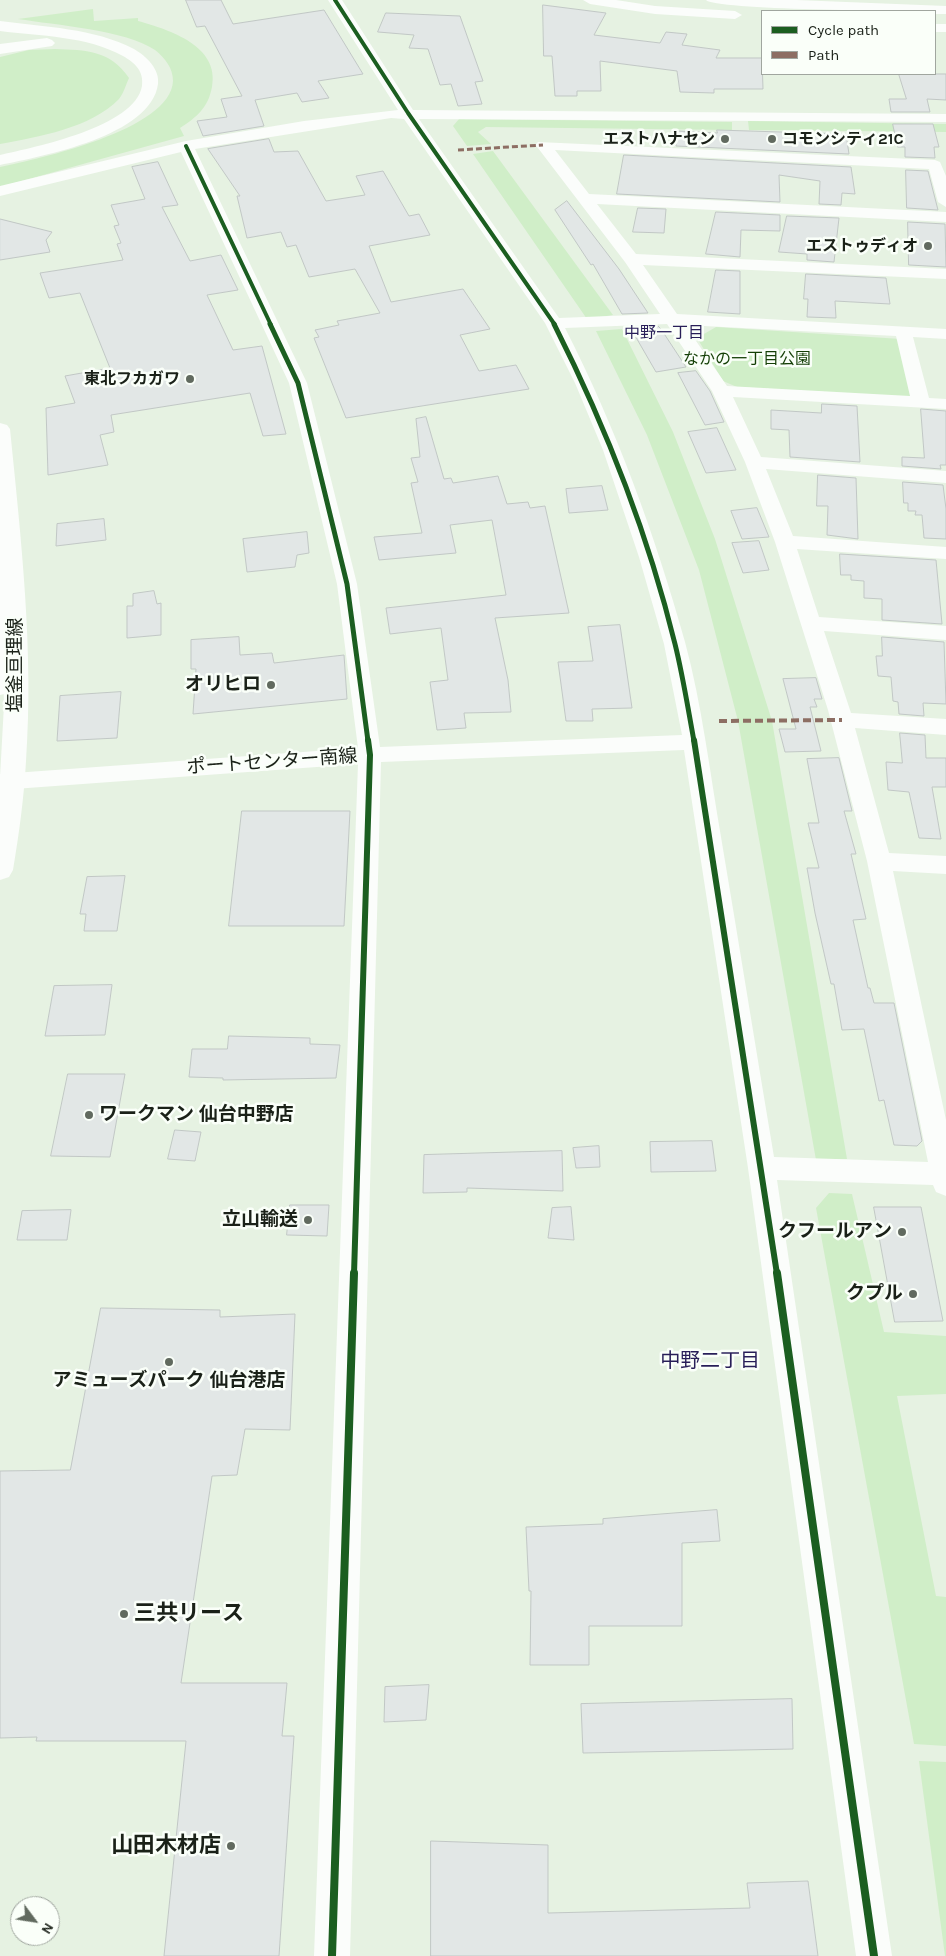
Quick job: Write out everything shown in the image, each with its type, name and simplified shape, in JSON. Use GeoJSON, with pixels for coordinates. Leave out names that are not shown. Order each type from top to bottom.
{"type":"FeatureCollection","features":[{"type":"Feature","properties":{"kind":"main road"},"geometry":{"type":"LineString","coordinates":[[0,26],[62,34],[120,48],[136,58],[148,69],[151,77],[149,95],[129,114],[98,132],[42,151],[0,160]]}},
{"type":"Feature","properties":{"kind":"main road"},"geometry":{"type":"LineString","coordinates":[[0,49],[46,43],[93,48],[119,57],[129,64],[135,71],[138,80],[137,89],[132,98],[112,116],[60,138],[0,153]]}},
{"type":"Feature","properties":{"kind":"main road","name":"塩釜亘理線"},"geometry":{"type":"LineString","coordinates":[[0,429],[16,604],[7,782],[0,870]]}},
{"type":"Feature","properties":{"kind":"main road"},"geometry":{"type":"LineString","coordinates":[[0,511],[4,578],[0,687]]}},
{"type":"Feature","properties":{"kind":"street"},"geometry":{"type":"LineString","coordinates":[[335,0],[408,113],[554,322],[584,382],[612,450],[649,557],[675,644],[694,742],[762,1168],[874,1956]]}},
{"type":"Feature","properties":{"kind":"street"},"geometry":{"type":"LineString","coordinates":[[590,0],[655,10],[761,16]]}},
{"type":"Feature","properties":{"kind":"street"},"geometry":{"type":"LineString","coordinates":[[624,0],[770,10]]}},
{"type":"Feature","properties":{"kind":"street"},"geometry":{"type":"LineString","coordinates":[[714,0],[871,10]]}},
{"type":"Feature","properties":{"kind":"street"},"geometry":{"type":"LineString","coordinates":[[744,2],[946,10]]}},
{"type":"Feature","properties":{"kind":"street"},"geometry":{"type":"LineString","coordinates":[[0,191],[186,146],[304,126],[408,113],[946,118]]}},
{"type":"Feature","properties":{"kind":"street"},"geometry":{"type":"LineString","coordinates":[[741,115],[744,142]]}},
{"type":"Feature","properties":{"kind":"street"},"geometry":{"type":"LineString","coordinates":[[762,1168],[945,1178],[879,861],[842,720],[813,623],[785,542],[754,462],[721,391],[631,259],[587,199],[543,145],[744,142],[935,165],[946,202]]}},
{"type":"Feature","properties":{"kind":"street"},"geometry":{"type":"LineString","coordinates":[[186,146],[298,383],[347,584],[370,755],[332,1956]]}},
{"type":"Feature","properties":{"kind":"street"},"geometry":{"type":"LineString","coordinates":[[587,199],[946,217]]}},
{"type":"Feature","properties":{"kind":"street"},"geometry":{"type":"LineString","coordinates":[[631,259],[946,274]]}},
{"type":"Feature","properties":{"kind":"street"},"geometry":{"type":"LineString","coordinates":[[554,322],[672,319],[946,334]]}},
{"type":"Feature","properties":{"kind":"street"},"geometry":{"type":"LineString","coordinates":[[903,331],[921,403]]}},
{"type":"Feature","properties":{"kind":"street"},"geometry":{"type":"LineString","coordinates":[[721,391],[946,404]]}},
{"type":"Feature","properties":{"kind":"street"},"geometry":{"type":"LineString","coordinates":[[754,462],[946,477]]}},
{"type":"Feature","properties":{"kind":"street"},"geometry":{"type":"LineString","coordinates":[[785,542],[946,553]]}},
{"type":"Feature","properties":{"kind":"street"},"geometry":{"type":"LineString","coordinates":[[813,623],[946,632]]}},
{"type":"Feature","properties":{"kind":"street"},"geometry":{"type":"LineString","coordinates":[[842,720],[946,727]]}},
{"type":"Feature","properties":{"kind":"street","name":"ポートセンター南線"},"geometry":{"type":"LineString","coordinates":[[7,782],[370,755],[694,742]]}},
{"type":"Feature","properties":{"kind":"street"},"geometry":{"type":"LineString","coordinates":[[879,861],[946,865]]}},
{"type":"Feature","properties":{"kind":"green space"},"geometry":{"type":"Polygon","coordinates":[[[93,9],[94,21],[138,18],[138,21],[178,35],[201,50],[208,61],[212,73],[212,87],[208,101],[197,116],[180,128],[184,136],[0,187],[0,167],[71,149],[127,128],[150,114],[167,98],[173,81],[170,68],[159,53],[142,43],[90,29],[18,19],[93,9]]]}},
{"type":"Feature","properties":{"kind":"green space"},"geometry":{"type":"Polygon","coordinates":[[[29,50],[87,51],[96,53],[114,62],[129,78],[122,94],[107,109],[79,124],[63,130],[0,144],[0,57],[29,50]]]}},
{"type":"Feature","properties":{"kind":"green space"},"geometry":{"type":"Polygon","coordinates":[[[459,119],[732,122],[732,130],[486,127],[478,132],[491,144],[467,146],[453,126],[459,119]]]}},
{"type":"Feature","properties":{"kind":"green space"},"geometry":{"type":"Polygon","coordinates":[[[748,121],[946,124],[946,132],[749,130],[748,121]]]}},
{"type":"Feature","properties":{"kind":"green space"},"geometry":{"type":"Polygon","coordinates":[[[493,151],[613,315],[587,319],[473,154],[493,151]]]}},
{"type":"Feature","properties":{"kind":"green space","name":"なかの一丁目公園"},"geometry":{"type":"Polygon","coordinates":[[[716,327],[901,339],[912,397],[737,387],[723,381],[697,338],[716,327]]]}},
{"type":"Feature","properties":{"kind":"green space"},"geometry":{"type":"Polygon","coordinates":[[[622,329],[673,432],[715,539],[772,721],[847,1159],[816,1160],[738,721],[699,570],[647,435],[596,331],[622,329]]]}},
{"type":"Feature","properties":{"kind":"green space"},"geometry":{"type":"Polygon","coordinates":[[[829,1193],[852,1194],[884,1332],[946,1336],[946,1394],[897,1396],[936,1596],[946,1597],[946,1746],[914,1744],[816,1208],[829,1193]]]}},
{"type":"Feature","properties":{"kind":"green space"},"geometry":{"type":"Polygon","coordinates":[[[919,1761],[946,1762],[946,1956],[945,1956],[919,1761]]]}},
{"type":"Feature","properties":{"kind":"building"},"geometry":{"type":"Polygon","coordinates":[[[186,0],[221,0],[233,24],[324,10],[363,74],[318,81],[329,98],[302,102],[297,93],[255,100],[264,126],[203,136],[197,121],[227,117],[221,99],[242,96],[205,26],[197,27],[186,0]]]}},
{"type":"Feature","properties":{"kind":"building"},"geometry":{"type":"Polygon","coordinates":[[[543,5],[606,13],[594,35],[660,43],[666,32],[687,34],[682,45],[720,50],[716,58],[761,58],[763,89],[714,89],[714,93],[680,92],[677,71],[600,61],[601,91],[577,91],[577,96],[555,96],[552,56],[544,56],[543,5]]]}},
{"type":"Feature","properties":{"kind":"building"},"geometry":{"type":"Polygon","coordinates":[[[386,13],[460,16],[483,81],[475,82],[482,104],[458,106],[451,84],[440,85],[428,49],[409,48],[414,35],[378,32],[386,13]]]}},
{"type":"Feature","properties":{"kind":"building"},"geometry":{"type":"Polygon","coordinates":[[[946,74],[946,100],[927,99],[930,112],[891,112],[889,99],[906,99],[899,75],[946,74]]]}},
{"type":"Feature","properties":{"kind":"building"},"geometry":{"type":"Polygon","coordinates":[[[893,124],[933,124],[939,147],[934,147],[935,158],[905,157],[905,147],[898,147],[893,124]]]}},
{"type":"Feature","properties":{"kind":"building"},"geometry":{"type":"Polygon","coordinates":[[[717,130],[846,134],[849,154],[676,146],[677,131],[717,133],[717,130]]]}},
{"type":"Feature","properties":{"kind":"building"},"geometry":{"type":"Polygon","coordinates":[[[269,139],[274,152],[298,151],[326,201],[365,195],[356,176],[383,171],[409,216],[419,214],[430,235],[369,246],[391,302],[463,289],[490,329],[460,335],[479,371],[516,365],[529,389],[346,418],[314,338],[319,337],[315,330],[339,325],[337,321],[380,313],[355,269],[309,277],[296,245],[287,247],[281,232],[247,238],[237,196],[240,196],[208,149],[269,139]]]}},
{"type":"Feature","properties":{"kind":"building"},"geometry":{"type":"Polygon","coordinates":[[[624,155],[851,167],[855,194],[842,193],[841,205],[819,204],[820,181],[779,175],[780,202],[617,194],[624,155]]]}},
{"type":"Feature","properties":{"kind":"building"},"geometry":{"type":"Polygon","coordinates":[[[158,162],[178,205],[162,207],[190,261],[221,255],[238,290],[207,295],[233,350],[262,346],[286,434],[263,436],[250,393],[111,415],[114,432],[100,435],[108,465],[48,475],[46,408],[75,403],[65,376],[110,368],[80,293],[49,298],[40,273],[123,260],[117,244],[121,243],[114,226],[119,225],[111,205],[145,199],[132,167],[158,162]]]}},
{"type":"Feature","properties":{"kind":"building"},"geometry":{"type":"Polygon","coordinates":[[[906,170],[928,171],[938,210],[907,208],[906,170]]]}},
{"type":"Feature","properties":{"kind":"building"},"geometry":{"type":"Polygon","coordinates":[[[567,201],[619,269],[648,313],[622,314],[593,264],[591,265],[555,210],[567,201]]]}},
{"type":"Feature","properties":{"kind":"building"},"geometry":{"type":"Polygon","coordinates":[[[638,208],[666,209],[664,233],[633,232],[638,208]]]}},
{"type":"Feature","properties":{"kind":"building"},"geometry":{"type":"Polygon","coordinates":[[[716,212],[780,215],[780,231],[741,230],[740,257],[706,254],[716,212]]]}},
{"type":"Feature","properties":{"kind":"building"},"geometry":{"type":"Polygon","coordinates":[[[787,216],[839,218],[834,262],[807,260],[807,254],[779,252],[787,216]]]}},
{"type":"Feature","properties":{"kind":"building"},"geometry":{"type":"Polygon","coordinates":[[[0,219],[52,232],[46,240],[50,252],[0,260],[0,219]]]}},
{"type":"Feature","properties":{"kind":"building"},"geometry":{"type":"Polygon","coordinates":[[[908,222],[945,224],[946,267],[909,265],[908,222]]]}},
{"type":"Feature","properties":{"kind":"building"},"geometry":{"type":"Polygon","coordinates":[[[716,270],[740,271],[740,314],[708,312],[716,270]]]}},
{"type":"Feature","properties":{"kind":"building"},"geometry":{"type":"Polygon","coordinates":[[[806,274],[886,278],[890,304],[835,301],[836,318],[807,317],[808,299],[804,299],[806,274]]]}},
{"type":"Feature","properties":{"kind":"building"},"geometry":{"type":"Polygon","coordinates":[[[658,326],[686,367],[656,372],[630,327],[658,326]]]}},
{"type":"Feature","properties":{"kind":"building"},"geometry":{"type":"Polygon","coordinates":[[[696,371],[710,391],[724,422],[705,425],[678,373],[696,371]]]}},
{"type":"Feature","properties":{"kind":"building"},"geometry":{"type":"Polygon","coordinates":[[[822,404],[857,406],[860,462],[790,457],[789,430],[771,429],[771,410],[821,413],[822,404]]]}},
{"type":"Feature","properties":{"kind":"building"},"geometry":{"type":"Polygon","coordinates":[[[921,409],[946,411],[946,465],[940,465],[941,469],[902,466],[902,457],[924,458],[921,409]]]}},
{"type":"Feature","properties":{"kind":"building"},"geometry":{"type":"Polygon","coordinates":[[[426,417],[444,479],[451,478],[453,483],[498,476],[507,504],[528,502],[530,508],[545,506],[569,613],[495,618],[508,680],[511,712],[464,713],[466,728],[437,730],[430,682],[448,680],[441,628],[390,634],[386,608],[506,595],[492,520],[450,525],[456,553],[379,560],[374,537],[422,533],[411,483],[418,482],[411,458],[420,457],[416,419],[426,417]]]}},
{"type":"Feature","properties":{"kind":"building"},"geometry":{"type":"Polygon","coordinates":[[[717,428],[736,470],[706,473],[688,432],[717,428]]]}},
{"type":"Feature","properties":{"kind":"building"},"geometry":{"type":"Polygon","coordinates":[[[818,475],[856,478],[858,539],[827,535],[828,506],[817,506],[818,475]]]}},
{"type":"Feature","properties":{"kind":"building"},"geometry":{"type":"Polygon","coordinates":[[[903,482],[943,485],[946,509],[946,539],[924,538],[922,515],[915,515],[916,511],[908,511],[908,503],[904,503],[903,482]]]}},
{"type":"Feature","properties":{"kind":"building"},"geometry":{"type":"Polygon","coordinates":[[[602,486],[608,510],[569,513],[566,489],[602,486]]]}},
{"type":"Feature","properties":{"kind":"building"},"geometry":{"type":"Polygon","coordinates":[[[757,508],[769,537],[742,539],[731,511],[757,508]]]}},
{"type":"Feature","properties":{"kind":"building"},"geometry":{"type":"Polygon","coordinates":[[[104,519],[106,540],[56,546],[57,524],[104,519]]]}},
{"type":"Feature","properties":{"kind":"building"},"geometry":{"type":"Polygon","coordinates":[[[307,532],[309,553],[297,555],[295,567],[247,572],[243,539],[307,532]]]}},
{"type":"Feature","properties":{"kind":"building"},"geometry":{"type":"Polygon","coordinates":[[[759,541],[769,570],[743,573],[732,543],[759,541]]]}},
{"type":"Feature","properties":{"kind":"building"},"geometry":{"type":"Polygon","coordinates":[[[840,554],[936,560],[942,624],[882,620],[882,599],[864,598],[864,581],[851,580],[851,575],[841,575],[840,554]]]}},
{"type":"Feature","properties":{"kind":"building"},"geometry":{"type":"Polygon","coordinates":[[[154,591],[157,604],[161,603],[161,635],[127,638],[127,606],[133,606],[133,594],[154,591]]]}},
{"type":"Feature","properties":{"kind":"building"},"geometry":{"type":"Polygon","coordinates":[[[620,625],[632,708],[592,709],[593,721],[566,721],[558,662],[593,661],[588,627],[620,625]]]}},
{"type":"Feature","properties":{"kind":"building","name":"オリヒロ"},"geometry":{"type":"Polygon","coordinates":[[[239,637],[240,655],[272,653],[274,663],[344,655],[347,699],[193,714],[196,669],[191,669],[191,640],[239,637]]]}},
{"type":"Feature","properties":{"kind":"building"},"geometry":{"type":"Polygon","coordinates":[[[882,637],[944,642],[946,704],[923,703],[924,716],[899,714],[898,702],[893,701],[891,677],[878,676],[876,656],[882,656],[882,637]]]}},
{"type":"Feature","properties":{"kind":"building"},"geometry":{"type":"Polygon","coordinates":[[[816,678],[822,699],[814,699],[817,707],[810,707],[821,751],[785,752],[779,729],[796,729],[783,679],[816,678]]]}},
{"type":"Feature","properties":{"kind":"building"},"geometry":{"type":"Polygon","coordinates":[[[121,692],[117,738],[57,741],[60,696],[121,692]]]}},
{"type":"Feature","properties":{"kind":"building"},"geometry":{"type":"Polygon","coordinates":[[[900,733],[925,735],[926,758],[946,758],[946,787],[932,787],[941,839],[919,838],[909,792],[888,790],[886,762],[902,763],[900,733]]]}},
{"type":"Feature","properties":{"kind":"building"},"geometry":{"type":"Polygon","coordinates":[[[839,758],[852,811],[844,811],[856,854],[851,854],[866,919],[853,920],[868,988],[870,988],[874,1003],[894,1003],[922,1141],[917,1146],[894,1145],[884,1100],[879,1101],[864,1029],[842,1030],[834,984],[831,984],[815,913],[807,868],[819,868],[808,823],[819,823],[807,759],[839,758]]]}},
{"type":"Feature","properties":{"kind":"building"},"geometry":{"type":"Polygon","coordinates":[[[242,811],[350,811],[344,926],[229,926],[242,811]]]}},
{"type":"Feature","properties":{"kind":"building"},"geometry":{"type":"Polygon","coordinates":[[[125,876],[117,931],[84,931],[86,914],[80,914],[87,877],[125,876]]]}},
{"type":"Feature","properties":{"kind":"building"},"geometry":{"type":"Polygon","coordinates":[[[112,985],[105,1035],[45,1036],[54,986],[112,985]]]}},
{"type":"Feature","properties":{"kind":"building"},"geometry":{"type":"Polygon","coordinates":[[[229,1036],[310,1038],[310,1044],[340,1045],[336,1078],[223,1080],[223,1078],[189,1077],[192,1049],[227,1049],[229,1036]]]}},
{"type":"Feature","properties":{"kind":"building","name":"ワークマン 仙台中野店"},"geometry":{"type":"Polygon","coordinates":[[[68,1074],[125,1074],[110,1157],[51,1156],[68,1074]]]}},
{"type":"Feature","properties":{"kind":"building"},"geometry":{"type":"Polygon","coordinates":[[[175,1130],[201,1132],[195,1161],[168,1159],[175,1130]]]}},
{"type":"Feature","properties":{"kind":"building"},"geometry":{"type":"Polygon","coordinates":[[[712,1141],[716,1171],[651,1172],[650,1142],[712,1141]]]}},
{"type":"Feature","properties":{"kind":"building"},"geometry":{"type":"Polygon","coordinates":[[[599,1146],[600,1167],[576,1168],[573,1148],[599,1146]]]}},
{"type":"Feature","properties":{"kind":"building"},"geometry":{"type":"Polygon","coordinates":[[[562,1151],[563,1191],[467,1188],[467,1192],[423,1193],[424,1155],[562,1151]]]}},
{"type":"Feature","properties":{"kind":"building","name":"立山輸送"},"geometry":{"type":"Polygon","coordinates":[[[290,1205],[329,1205],[327,1236],[287,1235],[290,1205]]]}},
{"type":"Feature","properties":{"kind":"building"},"geometry":{"type":"Polygon","coordinates":[[[571,1207],[574,1240],[548,1238],[552,1208],[571,1207]]]}},
{"type":"Feature","properties":{"kind":"building"},"geometry":{"type":"Polygon","coordinates":[[[874,1207],[921,1207],[943,1321],[895,1322],[874,1207]]]}},
{"type":"Feature","properties":{"kind":"building"},"geometry":{"type":"Polygon","coordinates":[[[71,1210],[67,1240],[17,1240],[22,1211],[71,1210]]]}},
{"type":"Feature","properties":{"kind":"building"},"geometry":{"type":"Polygon","coordinates":[[[101,1308],[220,1310],[220,1317],[295,1314],[290,1430],[245,1429],[237,1475],[212,1476],[181,1683],[287,1683],[282,1736],[294,1736],[279,1956],[164,1956],[186,1741],[36,1741],[37,1737],[0,1738],[0,1471],[70,1470],[101,1308]]]}},
{"type":"Feature","properties":{"kind":"building"},"geometry":{"type":"Polygon","coordinates":[[[717,1510],[720,1541],[682,1543],[682,1626],[589,1626],[589,1665],[530,1665],[531,1591],[529,1591],[526,1527],[603,1524],[603,1519],[717,1510]]]}},
{"type":"Feature","properties":{"kind":"building"},"geometry":{"type":"Polygon","coordinates":[[[429,1685],[426,1720],[384,1722],[385,1687],[429,1685]]]}},
{"type":"Feature","properties":{"kind":"building"},"geometry":{"type":"Polygon","coordinates":[[[792,1699],[793,1749],[583,1753],[581,1704],[792,1699]]]}},
{"type":"Feature","properties":{"kind":"building"},"geometry":{"type":"Polygon","coordinates":[[[431,1841],[548,1845],[548,1913],[750,1908],[747,1883],[808,1881],[818,1956],[431,1956],[431,1841]]]}},
{"type":"Feature","properties":{"kind":"marked path"},"geometry":{"type":"LineString","coordinates":[[458,150],[543,145]]}},
{"type":"Feature","properties":{"kind":"marked path"},"geometry":{"type":"LineString","coordinates":[[719,721],[842,720]]}},
{"type":"Feature","properties":{"kind":"cycle path"},"geometry":{"type":"LineString","coordinates":[[335,0],[408,113],[554,323],[584,383],[612,450],[649,557],[675,644],[694,742],[762,1168],[874,1956]]}},
{"type":"Feature","properties":{"kind":"cycle path"},"geometry":{"type":"LineString","coordinates":[[186,146],[298,383],[347,584],[370,755],[332,1956]]}},
{"type":"Feature","properties":{"kind":"place","name":"エストハナセン"},"geometry":{"type":"Point","coordinates":[725,139]}},
{"type":"Feature","properties":{"kind":"place","name":"コモンシティ21C"},"geometry":{"type":"Point","coordinates":[772,139]}},
{"type":"Feature","properties":{"kind":"place","name":"エストゥディオ"},"geometry":{"type":"Point","coordinates":[928,246]}},
{"type":"Feature","properties":{"kind":"place","name":"東北フカガワ"},"geometry":{"type":"Point","coordinates":[190,379]}},
{"type":"Feature","properties":{"kind":"place","name":"オリヒロ"},"geometry":{"type":"Point","coordinates":[271,685]}},
{"type":"Feature","properties":{"kind":"place","name":"ワークマン 仙台中野店"},"geometry":{"type":"Point","coordinates":[89,1115]}},
{"type":"Feature","properties":{"kind":"place","name":"立山輸送"},"geometry":{"type":"Point","coordinates":[308,1220]}},
{"type":"Feature","properties":{"kind":"place","name":"クフールアン"},"geometry":{"type":"Point","coordinates":[902,1232]}},
{"type":"Feature","properties":{"kind":"place","name":"クプル"},"geometry":{"type":"Point","coordinates":[913,1294]}},
{"type":"Feature","properties":{"kind":"place","name":"アミューズパーク 仙台港店"},"geometry":{"type":"Point","coordinates":[169,1362]}},
{"type":"Feature","properties":{"kind":"place","name":"三共リース"},"geometry":{"type":"Point","coordinates":[124,1614]}},
{"type":"Feature","properties":{"kind":"place","name":"山田木材店"},"geometry":{"type":"Point","coordinates":[231,1846]}},
{"type":"Feature","properties":{"kind":"district","name":"中野一丁目"},"geometry":{"type":"Point","coordinates":[664,333]}},
{"type":"Feature","properties":{"kind":"district","name":"中野二丁目"},"geometry":{"type":"Point","coordinates":[710,1361]}}]}
